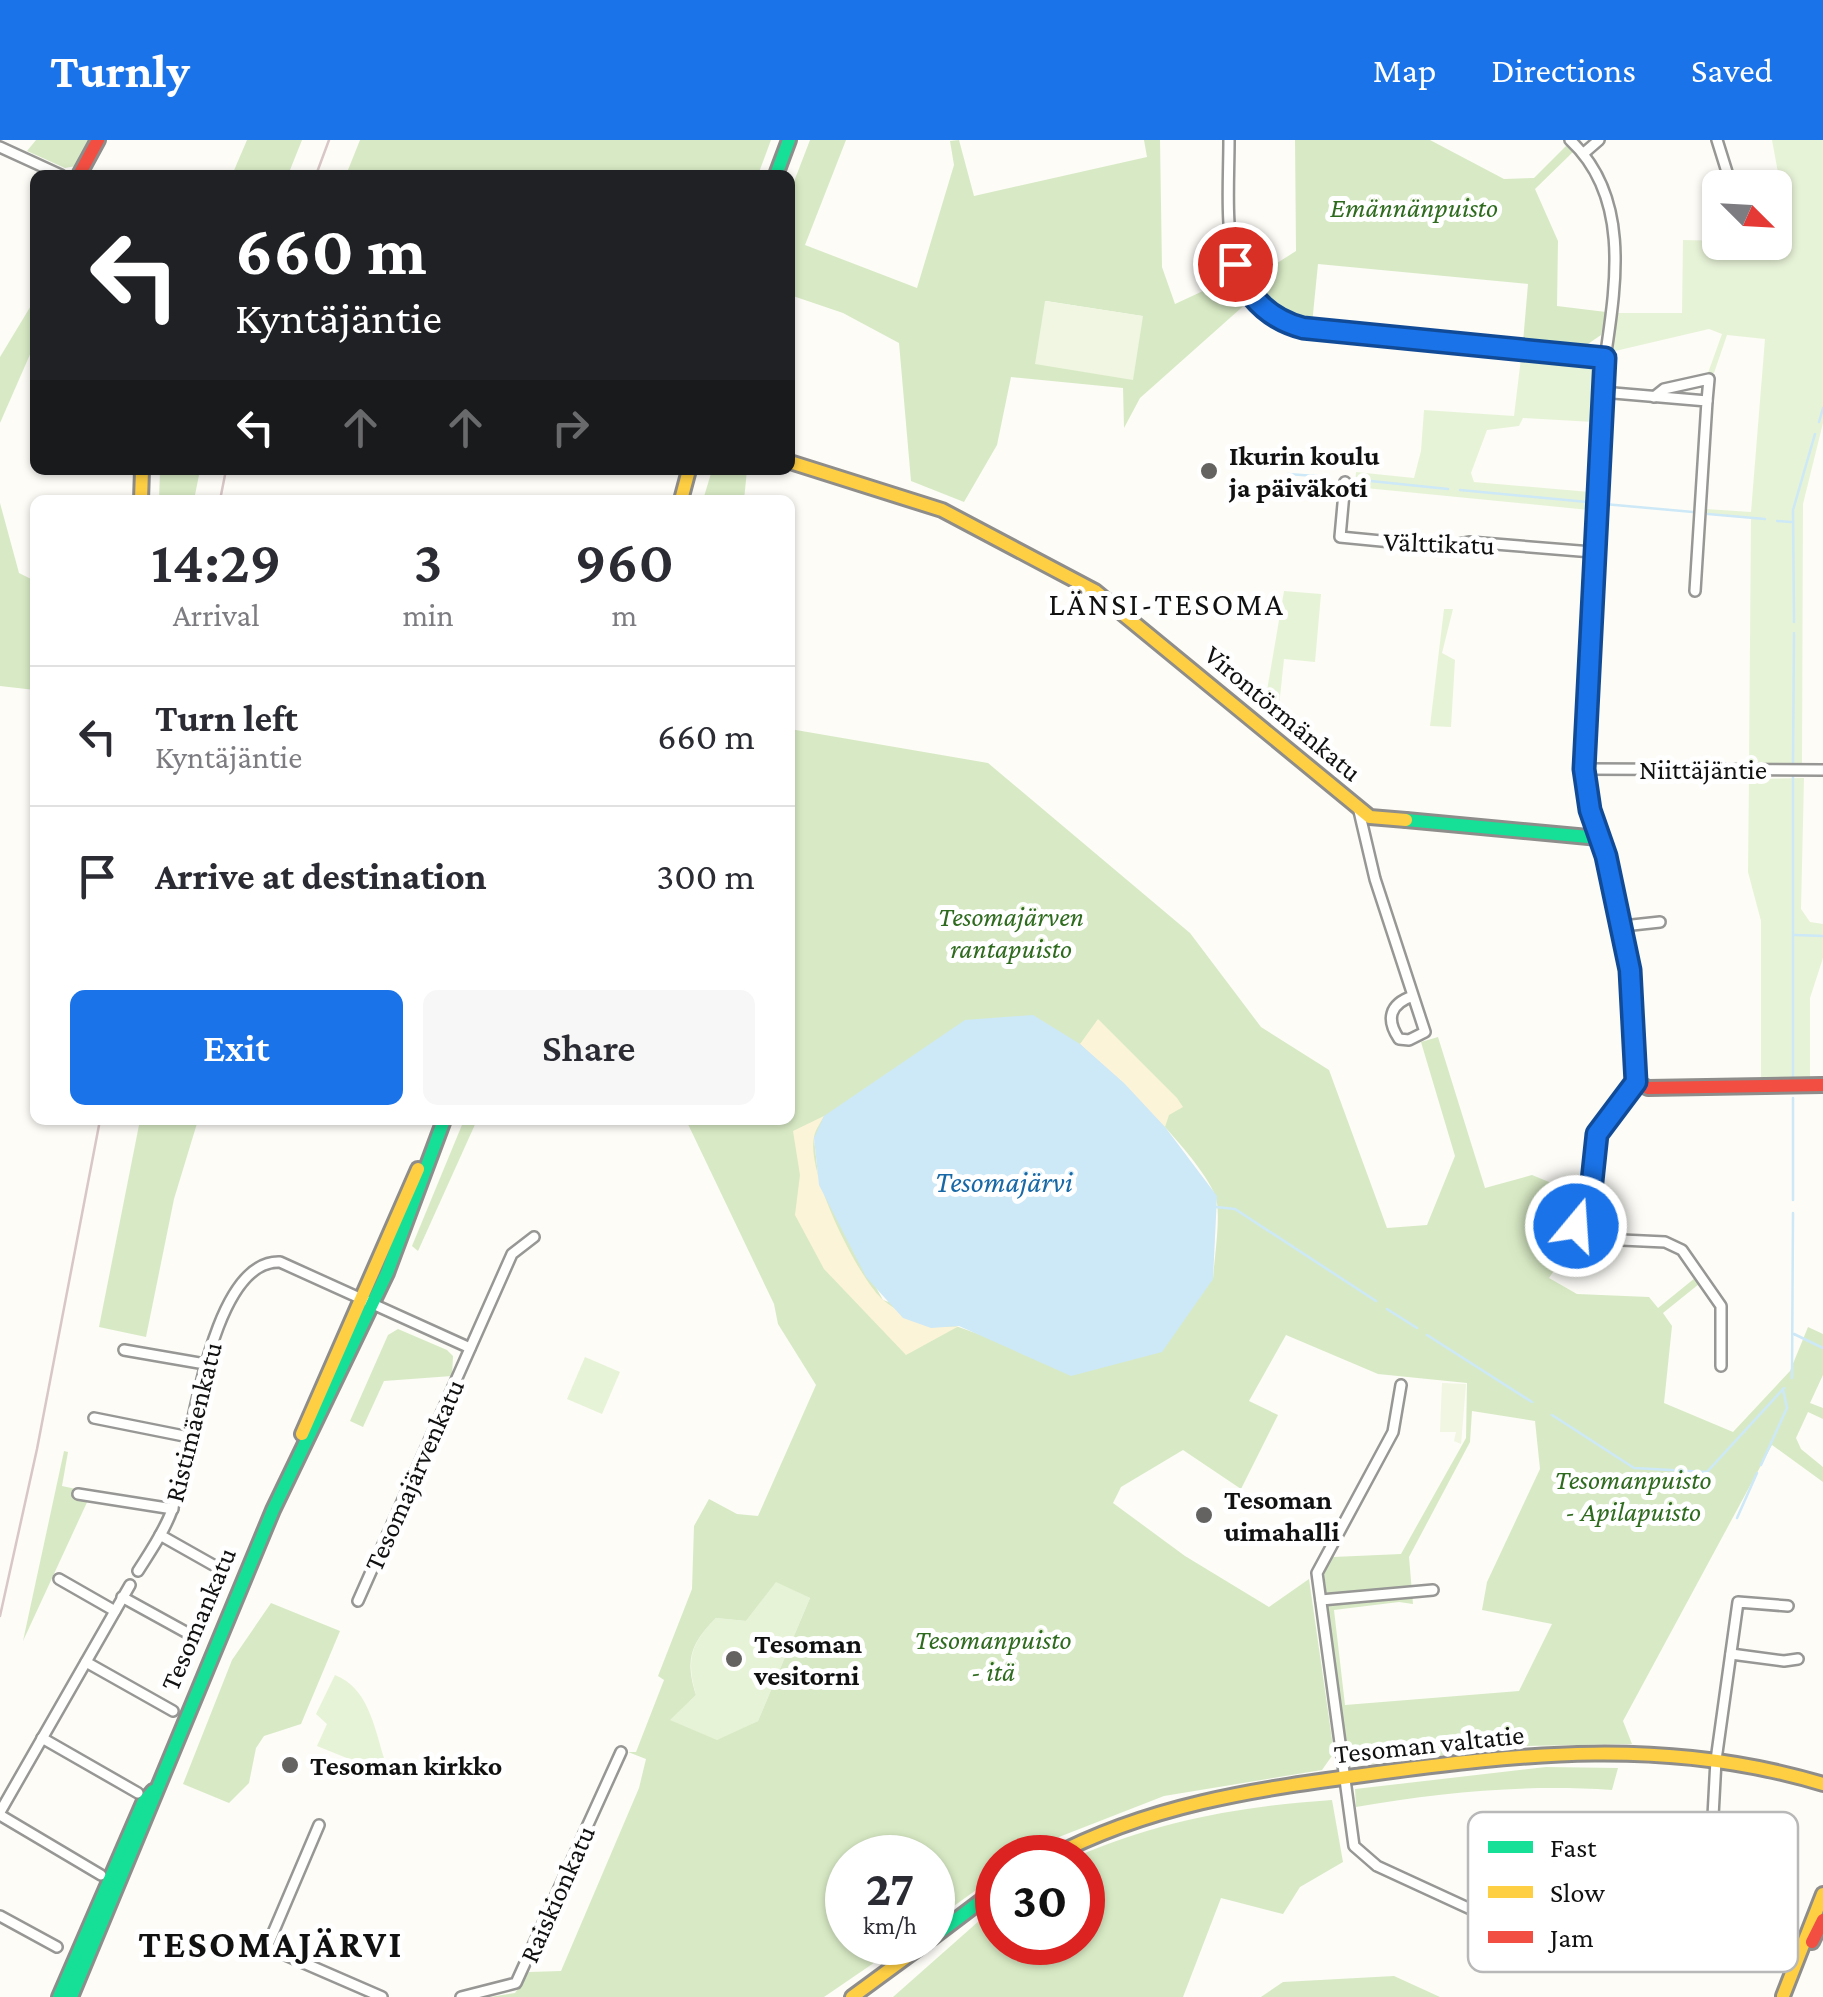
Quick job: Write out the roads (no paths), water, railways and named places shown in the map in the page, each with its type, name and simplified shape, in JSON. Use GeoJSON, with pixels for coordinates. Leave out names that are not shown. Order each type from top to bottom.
{"type":"FeatureCollection","features":[{"type":"Feature","properties":{"kind":"main road"},"geometry":{"type":"LineString","coordinates":[[82,170],[98,140]]}},
{"type":"Feature","properties":{"kind":"main road"},"geometry":{"type":"LineString","coordinates":[[778,170],[789,140]]}},
{"type":"Feature","properties":{"kind":"main road"},"geometry":{"type":"LineString","coordinates":[[1605,358],[1592,552],[1584,769],[1623,926],[1630,970],[1636,1082],[1648,1088],[1823,1084]]}},
{"type":"Feature","properties":{"kind":"main road","name":"Virontörmänkatu"},"geometry":{"type":"LineString","coordinates":[[795,464],[942,510],[1095,591],[1359,810]]}},
{"type":"Feature","properties":{"kind":"main road"},"geometry":{"type":"LineString","coordinates":[[1359,810],[1381,820],[1600,838]]}},
{"type":"Feature","properties":{"kind":"main road","name":"Tesomankatu"},"geometry":{"type":"LineString","coordinates":[[71,1997],[146,1825],[154,1789],[359,1297],[442,1125]]}},
{"type":"Feature","properties":{"kind":"main road","name":"Tesomankatu"},"geometry":{"type":"LineString","coordinates":[[290,1470],[374,1304],[436,1138]]}},
{"type":"Feature","properties":{"kind":"main road","name":"Tesoman valtatie"},"geometry":{"type":"LineString","coordinates":[[1096,1835],[1162,1810],[1342,1778],[1567,1756],[1716,1760],[1778,1770],[1823,1784]]}},
{"type":"Feature","properties":{"kind":"main road","name":"Tesomankatu"},"geometry":{"type":"LineString","coordinates":[[59,1997],[143,1803],[154,1789]]}},
{"type":"Feature","properties":{"kind":"main road"},"geometry":{"type":"LineString","coordinates":[[1798,1958],[1823,1894]]}},
{"type":"Feature","properties":{"kind":"main road"},"geometry":{"type":"LineString","coordinates":[[955,1921],[975,1906]]}},
{"type":"Feature","properties":{"kind":"main road"},"geometry":{"type":"LineString","coordinates":[[1798,1968],[1823,1920]]}},
{"type":"Feature","properties":{"kind":"main road"},"geometry":{"type":"LineString","coordinates":[[852,1997],[896,1965]]}},
{"type":"Feature","properties":{"kind":"main road"},"geometry":{"type":"LineString","coordinates":[[1783,1996],[1792,1972]]}},
{"type":"Feature","properties":{"kind":"main road"},"geometry":{"type":"LineString","coordinates":[[1783,1996],[1796,1972]]}},
{"type":"Feature","properties":{"kind":"street"},"geometry":{"type":"LineString","coordinates":[[1229,140],[1232,254],[1240,278],[1271,316],[1314,330],[1605,358],[1615,234],[1606,193],[1584,153],[1570,140]]}},
{"type":"Feature","properties":{"kind":"street"},"geometry":{"type":"LineString","coordinates":[[1584,153],[1599,140]]}},
{"type":"Feature","properties":{"kind":"street"},"geometry":{"type":"LineString","coordinates":[[1717,140],[1726,170]]}},
{"type":"Feature","properties":{"kind":"street"},"geometry":{"type":"LineString","coordinates":[[1,149],[49,170]]}},
{"type":"Feature","properties":{"kind":"street"},"geometry":{"type":"LineString","coordinates":[[1654,397],[1664,388],[1709,379],[1696,591]]}},
{"type":"Feature","properties":{"kind":"street"},"geometry":{"type":"LineString","coordinates":[[1602,392],[1707,401]]}},
{"type":"Feature","properties":{"kind":"street","name":"Välttikatu"},"geometry":{"type":"LineString","coordinates":[[1345,482],[1340,537],[1442,548],[1470,542],[1592,552]]}},
{"type":"Feature","properties":{"kind":"street","name":"Niittäjäntie"},"geometry":{"type":"LineString","coordinates":[[1584,769],[1823,770]]}},
{"type":"Feature","properties":{"kind":"street","name":"Virontörmänkatu"},"geometry":{"type":"LineString","coordinates":[[1359,810],[1375,879],[1426,1032],[1410,1040],[1399,1039],[1390,1026],[1390,1015],[1394,1006],[1413,996]]}},
{"type":"Feature","properties":{"kind":"street"},"geometry":{"type":"LineString","coordinates":[[1623,926],[1660,922]]}},
{"type":"Feature","properties":{"kind":"street"},"geometry":{"type":"LineString","coordinates":[[1636,1082],[1597,1134],[1590,1200],[1576,1226],[1600,1239],[1665,1242],[1682,1250],[1721,1306],[1721,1366]]}},
{"type":"Feature","properties":{"kind":"street","name":"Tesomajärvenkatu"},"geometry":{"type":"LineString","coordinates":[[358,1601],[512,1254],[534,1237]]}},
{"type":"Feature","properties":{"kind":"street","name":"Ristimäenkatu"},"geometry":{"type":"LineString","coordinates":[[138,1571],[173,1508],[205,1364],[215,1332],[235,1296],[264,1264],[280,1262],[359,1297]]}},
{"type":"Feature","properties":{"kind":"street"},"geometry":{"type":"LineString","coordinates":[[359,1297],[374,1304]]}},
{"type":"Feature","properties":{"kind":"street","name":"Tesomajärvenkatu"},"geometry":{"type":"LineString","coordinates":[[374,1304],[470,1348]]}},
{"type":"Feature","properties":{"kind":"street"},"geometry":{"type":"LineString","coordinates":[[124,1350],[205,1364]]}},
{"type":"Feature","properties":{"kind":"street"},"geometry":{"type":"LineString","coordinates":[[1401,1386],[1393,1432],[1317,1573],[1342,1778],[1352,1837],[1366,1860],[1468,1908]]}},
{"type":"Feature","properties":{"kind":"street"},"geometry":{"type":"LineString","coordinates":[[94,1418],[189,1437]]}},
{"type":"Feature","properties":{"kind":"street"},"geometry":{"type":"LineString","coordinates":[[78,1494],[173,1508]]}},
{"type":"Feature","properties":{"kind":"street"},"geometry":{"type":"LineString","coordinates":[[160,1536],[222,1570]]}},
{"type":"Feature","properties":{"kind":"street"},"geometry":{"type":"LineString","coordinates":[[59,1579],[115,1611]]}},
{"type":"Feature","properties":{"kind":"street"},"geometry":{"type":"LineString","coordinates":[[102,1875],[0,1814],[130,1585]]}},
{"type":"Feature","properties":{"kind":"street"},"geometry":{"type":"LineString","coordinates":[[1321,1600],[1433,1590]]}},
{"type":"Feature","properties":{"kind":"street"},"geometry":{"type":"LineString","coordinates":[[122,1598],[191,1635]]}},
{"type":"Feature","properties":{"kind":"street"},"geometry":{"type":"LineString","coordinates":[[1713,1812],[1716,1760],[1741,1598],[1788,1606]]}},
{"type":"Feature","properties":{"kind":"street"},"geometry":{"type":"LineString","coordinates":[[1731,1654],[1798,1659]]}},
{"type":"Feature","properties":{"kind":"street"},"geometry":{"type":"LineString","coordinates":[[86,1662],[173,1712]]}},
{"type":"Feature","properties":{"kind":"street"},"geometry":{"type":"LineString","coordinates":[[42,1738],[138,1793]]}},
{"type":"Feature","properties":{"kind":"street","name":"Raiskionkatu"},"geometry":{"type":"LineString","coordinates":[[461,1997],[516,1983],[622,1752]]}},
{"type":"Feature","properties":{"kind":"street"},"geometry":{"type":"LineString","coordinates":[[319,1825],[267,1947],[382,1997]]}},
{"type":"Feature","properties":{"kind":"street"},"geometry":{"type":"LineString","coordinates":[[0,1916],[57,1947]]}},
{"type":"Feature","properties":{"kind":"water","name":"Tesomajärvi"},"geometry":{"type":"Polygon","coordinates":[[[1033,1015],[1080,1044],[1124,1083],[1165,1127],[1217,1196],[1213,1279],[1162,1352],[1071,1376],[959,1326],[931,1328],[903,1318],[866,1277],[819,1185],[814,1138],[824,1116],[965,1020],[1033,1015]]]}},
{"type":"Feature","properties":{"kind":"waterway"},"geometry":{"type":"LineString","coordinates":[[1819,422],[1823,408]]}},
{"type":"Feature","properties":{"kind":"waterway"},"geometry":{"type":"LineString","coordinates":[[1794,622],[1793,510],[1815,434]]}},
{"type":"Feature","properties":{"kind":"waterway"},"geometry":{"type":"LineString","coordinates":[[1288,474],[1329,477]]}},
{"type":"Feature","properties":{"kind":"waterway"},"geometry":{"type":"LineString","coordinates":[[1361,480],[1448,489]]}},
{"type":"Feature","properties":{"kind":"waterway"},"geometry":{"type":"LineString","coordinates":[[1460,490],[1587,502]]}},
{"type":"Feature","properties":{"kind":"waterway"},"geometry":{"type":"LineString","coordinates":[[1604,504],[1693,512]]}},
{"type":"Feature","properties":{"kind":"waterway"},"geometry":{"type":"LineString","coordinates":[[1708,514],[1765,519]]}},
{"type":"Feature","properties":{"kind":"waterway"},"geometry":{"type":"LineString","coordinates":[[1777,521],[1791,522]]}},
{"type":"Feature","properties":{"kind":"waterway"},"geometry":{"type":"LineString","coordinates":[[1793,763],[1794,633]]}},
{"type":"Feature","properties":{"kind":"waterway"},"geometry":{"type":"LineString","coordinates":[[1793,777],[1793,1078]]}},
{"type":"Feature","properties":{"kind":"waterway"},"geometry":{"type":"LineString","coordinates":[[1795,935],[1823,936]]}},
{"type":"Feature","properties":{"kind":"waterway"},"geometry":{"type":"LineString","coordinates":[[1793,1098],[1793,1200]]}},
{"type":"Feature","properties":{"kind":"waterway"},"geometry":{"type":"LineString","coordinates":[[1216,1207],[1235,1209],[1376,1301]]}},
{"type":"Feature","properties":{"kind":"waterway"},"geometry":{"type":"LineString","coordinates":[[1792,1378],[1793,1213]]}},
{"type":"Feature","properties":{"kind":"waterway"},"geometry":{"type":"LineString","coordinates":[[1387,1309],[1417,1328]]}},
{"type":"Feature","properties":{"kind":"waterway"},"geometry":{"type":"LineString","coordinates":[[1794,1334],[1823,1348]]}},
{"type":"Feature","properties":{"kind":"waterway"},"geometry":{"type":"LineString","coordinates":[[1427,1335],[1532,1402]]}},
{"type":"Feature","properties":{"kind":"waterway"},"geometry":{"type":"LineString","coordinates":[[1552,1415],[1634,1468],[1707,1472],[1784,1388]]}},
{"type":"Feature","properties":{"kind":"waterway"},"geometry":{"type":"LineString","coordinates":[[1761,1465],[1787,1408],[1783,1389]]}},
{"type":"Feature","properties":{"kind":"waterway"},"geometry":{"type":"LineString","coordinates":[[1737,1518],[1757,1473]]}},
{"type":"Feature","properties":{"kind":"railway"},"geometry":{"type":"LineString","coordinates":[[318,170],[329,140]]}},
{"type":"Feature","properties":{"kind":"railway"},"geometry":{"type":"LineString","coordinates":[[221,495],[225,475]]}},
{"type":"Feature","properties":{"kind":"railway"},"geometry":{"type":"LineString","coordinates":[[0,1616],[37,1449],[99,1125]]}},
{"type":"Feature","properties":{"kind":"place","name":"Ikurin koulu ja päiväkoti"},"geometry":{"type":"Point","coordinates":[1209,471]}},
{"type":"Feature","properties":{"kind":"place","name":"Tesoman uimahalli"},"geometry":{"type":"Point","coordinates":[1204,1515]}},
{"type":"Feature","properties":{"kind":"place","name":"Tesoman vesitorni"},"geometry":{"type":"Point","coordinates":[734,1659]}},
{"type":"Feature","properties":{"kind":"place","name":"Tesoman kirkko"},"geometry":{"type":"Point","coordinates":[290,1765]}},
{"type":"Feature","properties":{"kind":"district","name":"LÄNSI-TESOMA"},"geometry":{"type":"Point","coordinates":[1167,604]}},
{"type":"Feature","properties":{"kind":"district","name":"TESOMAJÄRVI"},"geometry":{"type":"Point","coordinates":[271,1944]}},
{"type":"Feature","properties":{"kind":"park label","name":"Emännänpuisto"},"geometry":{"type":"Point","coordinates":[1414,207]}},
{"type":"Feature","properties":{"kind":"park label","name":"Tesomajärven rantapuisto"},"geometry":{"type":"Point","coordinates":[1011,932]}},
{"type":"Feature","properties":{"kind":"park label","name":"Tesomanpuisto - Apilapuisto"},"geometry":{"type":"Point","coordinates":[1633,1495]}},
{"type":"Feature","properties":{"kind":"park label","name":"Tesomanpuisto - itä"},"geometry":{"type":"Point","coordinates":[993,1655]}}]}
